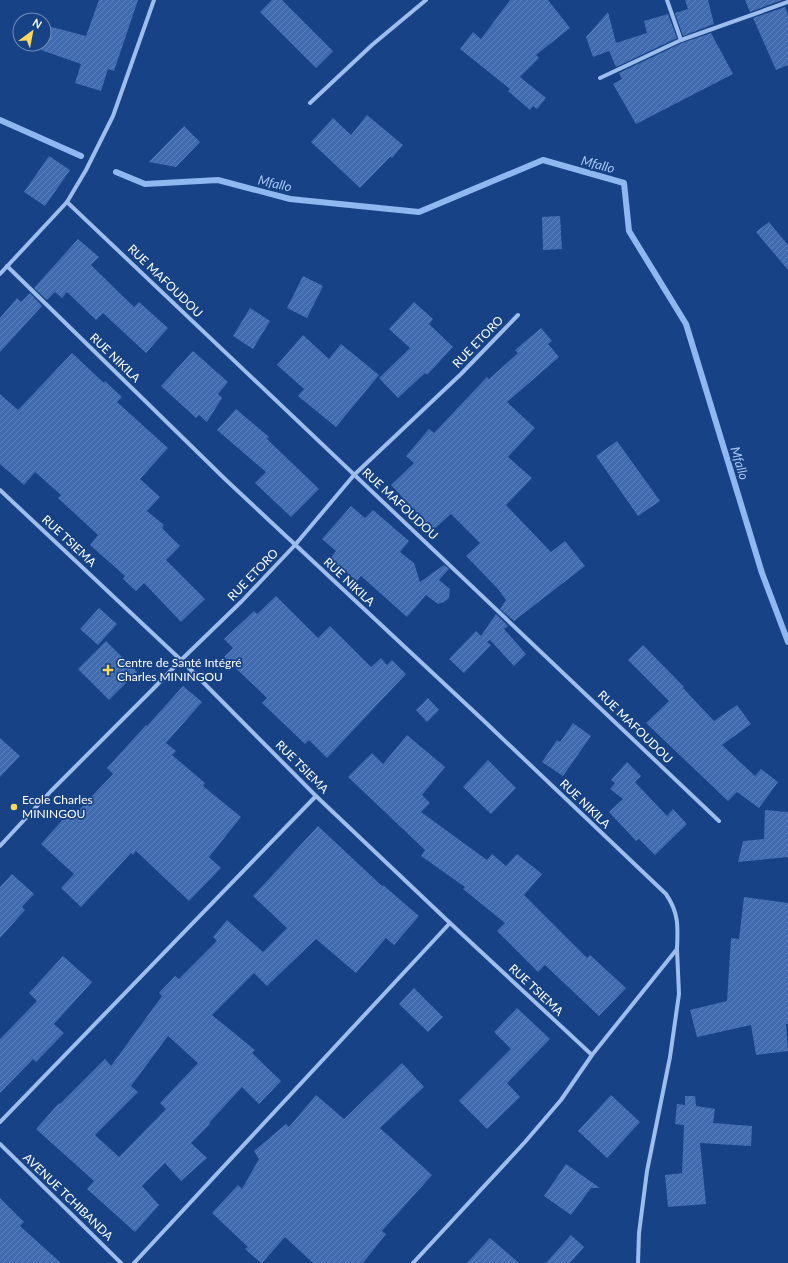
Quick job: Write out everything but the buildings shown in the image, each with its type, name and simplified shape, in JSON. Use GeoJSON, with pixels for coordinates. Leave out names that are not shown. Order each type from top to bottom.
{"type":"FeatureCollection","features":[{"type":"Feature","properties":{"kind":"street"},"geometry":{"type":"LineString","coordinates":[[0,274],[67,202],[86,170],[113,116],[154,0]]}},
{"type":"Feature","properties":{"kind":"street"},"geometry":{"type":"LineString","coordinates":[[310,103],[372,45],[426,0]]}},
{"type":"Feature","properties":{"kind":"street"},"geometry":{"type":"LineString","coordinates":[[667,0],[681,40]]}},
{"type":"Feature","properties":{"kind":"street"},"geometry":{"type":"LineString","coordinates":[[600,78],[681,40],[788,2]]}},
{"type":"Feature","properties":{"kind":"street","name":"RUE MAFOUDOU"},"geometry":{"type":"LineString","coordinates":[[67,202],[719,821]]}},
{"type":"Feature","properties":{"kind":"street","name":"RUE NIKILA"},"geometry":{"type":"LineString","coordinates":[[7,266],[226,480],[483,720],[666,894],[676,913],[678,926],[677,949]]}},
{"type":"Feature","properties":{"kind":"street","name":"RUE ETORO"},"geometry":{"type":"LineString","coordinates":[[0,846],[51,791],[242,601],[295,545],[354,474],[461,374],[518,315]]}},
{"type":"Feature","properties":{"kind":"street","name":"RUE TSIEMA"},"geometry":{"type":"LineString","coordinates":[[0,490],[181,660],[316,796],[592,1055]]}},
{"type":"Feature","properties":{"kind":"street"},"geometry":{"type":"LineString","coordinates":[[0,1122],[316,796]]}},
{"type":"Feature","properties":{"kind":"street"},"geometry":{"type":"LineString","coordinates":[[134,1263],[450,923]]}},
{"type":"Feature","properties":{"kind":"street"},"geometry":{"type":"LineString","coordinates":[[413,1263],[530,1136],[561,1100],[592,1055],[677,949]]}},
{"type":"Feature","properties":{"kind":"street"},"geometry":{"type":"LineString","coordinates":[[638,1263],[639,1233],[647,1171],[670,1057],[679,994],[677,949]]}},
{"type":"Feature","properties":{"kind":"street","name":"AVENUE TCHIBANDA"},"geometry":{"type":"LineString","coordinates":[[0,1144],[121,1263]]}},
{"type":"Feature","properties":{"kind":"waterway","name":"Mfallo"},"geometry":{"type":"LineString","coordinates":[[0,120],[81,156]]}},
{"type":"Feature","properties":{"kind":"waterway","name":"Mfallo"},"geometry":{"type":"LineString","coordinates":[[116,172],[145,184],[218,180],[290,199],[419,212],[543,160],[624,183],[629,231],[686,324],[762,573],[788,642]]}},
{"type":"Feature","properties":{"kind":"place","name":"Centre de Santé Intégré Charles MININGOU"},"geometry":{"type":"Point","coordinates":[108,670]}},
{"type":"Feature","properties":{"kind":"place","name":"Ecole Charles MININGOU"},"geometry":{"type":"Point","coordinates":[14,807]}}]}
